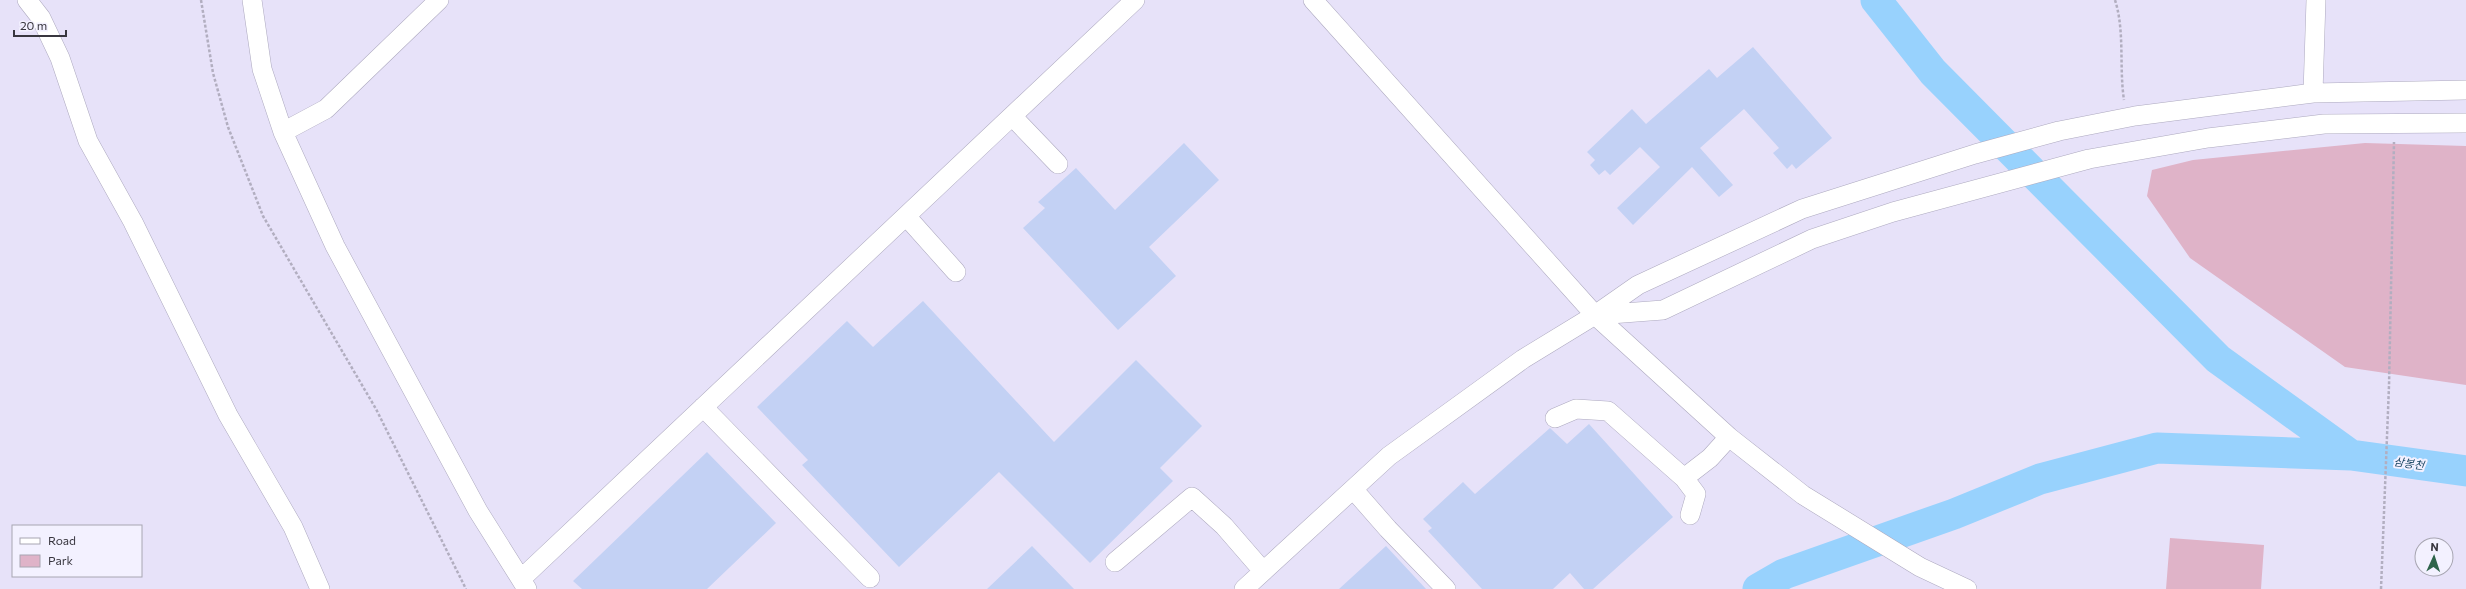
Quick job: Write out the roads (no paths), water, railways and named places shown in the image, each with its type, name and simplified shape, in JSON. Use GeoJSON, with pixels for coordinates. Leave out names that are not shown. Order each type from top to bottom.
{"type":"FeatureCollection","features":[{"type":"Feature","properties":{"kind":"street"},"geometry":{"type":"LineString","coordinates":[[27,0],[40,18],[60,58],[88,141],[132,222],[228,415],[293,527],[320,589]]}},
{"type":"Feature","properties":{"kind":"street"},"geometry":{"type":"LineString","coordinates":[[252,0],[262,69],[283,132],[339,252],[478,511],[524,584],[703,407],[1135,0]]}},
{"type":"Feature","properties":{"kind":"street"},"geometry":{"type":"LineString","coordinates":[[283,132],[326,109],[438,0]]}},
{"type":"Feature","properties":{"kind":"street"},"geometry":{"type":"LineString","coordinates":[[1313,0],[1595,315],[1730,437],[1802,495],[1920,567],[1936,584],[1967,589]]}},
{"type":"Feature","properties":{"kind":"street"},"geometry":{"type":"LineString","coordinates":[[2313,93],[2316,0]]}},
{"type":"Feature","properties":{"kind":"street"},"geometry":{"type":"LineString","coordinates":[[1244,589],[1389,456],[1523,359],[1595,315],[1638,285],[1802,209],[1975,154],[2059,131],[2135,116],[2313,93],[2466,90]]}},
{"type":"Feature","properties":{"kind":"street"},"geometry":{"type":"LineString","coordinates":[[1012,116],[1058,164]]}},
{"type":"Feature","properties":{"kind":"street"},"geometry":{"type":"LineString","coordinates":[[1595,315],[1663,310],[1812,239],[1893,212],[2089,159],[2137,149],[2274,129],[2324,124],[2394,122],[2466,123]]}},
{"type":"Feature","properties":{"kind":"street"},"geometry":{"type":"LineString","coordinates":[[906,216],[956,272]]}},
{"type":"Feature","properties":{"kind":"street"},"geometry":{"type":"LineString","coordinates":[[703,407],[870,578]]}},
{"type":"Feature","properties":{"kind":"street"},"geometry":{"type":"LineString","coordinates":[[1555,418],[1576,409],[1608,411],[1684,478],[1696,494],[1690,515]]}},
{"type":"Feature","properties":{"kind":"street"},"geometry":{"type":"LineString","coordinates":[[1684,478],[1710,458],[1730,437]]}},
{"type":"Feature","properties":{"kind":"street"},"geometry":{"type":"LineString","coordinates":[[1354,489],[1388,529],[1446,589]]}},
{"type":"Feature","properties":{"kind":"street"},"geometry":{"type":"LineString","coordinates":[[1115,562],[1192,497],[1224,526],[1263,571]]}},
{"type":"Feature","properties":{"kind":"waterway"},"geometry":{"type":"LineString","coordinates":[[1876,0],[1933,72],[2218,359],[2351,455]]}},
{"type":"Feature","properties":{"kind":"waterway","name":"삼봉천"},"geometry":{"type":"LineString","coordinates":[[1758,589],[1784,574],[1954,514],[2040,479],[2157,448],[2351,455],[2466,471]]}}]}
